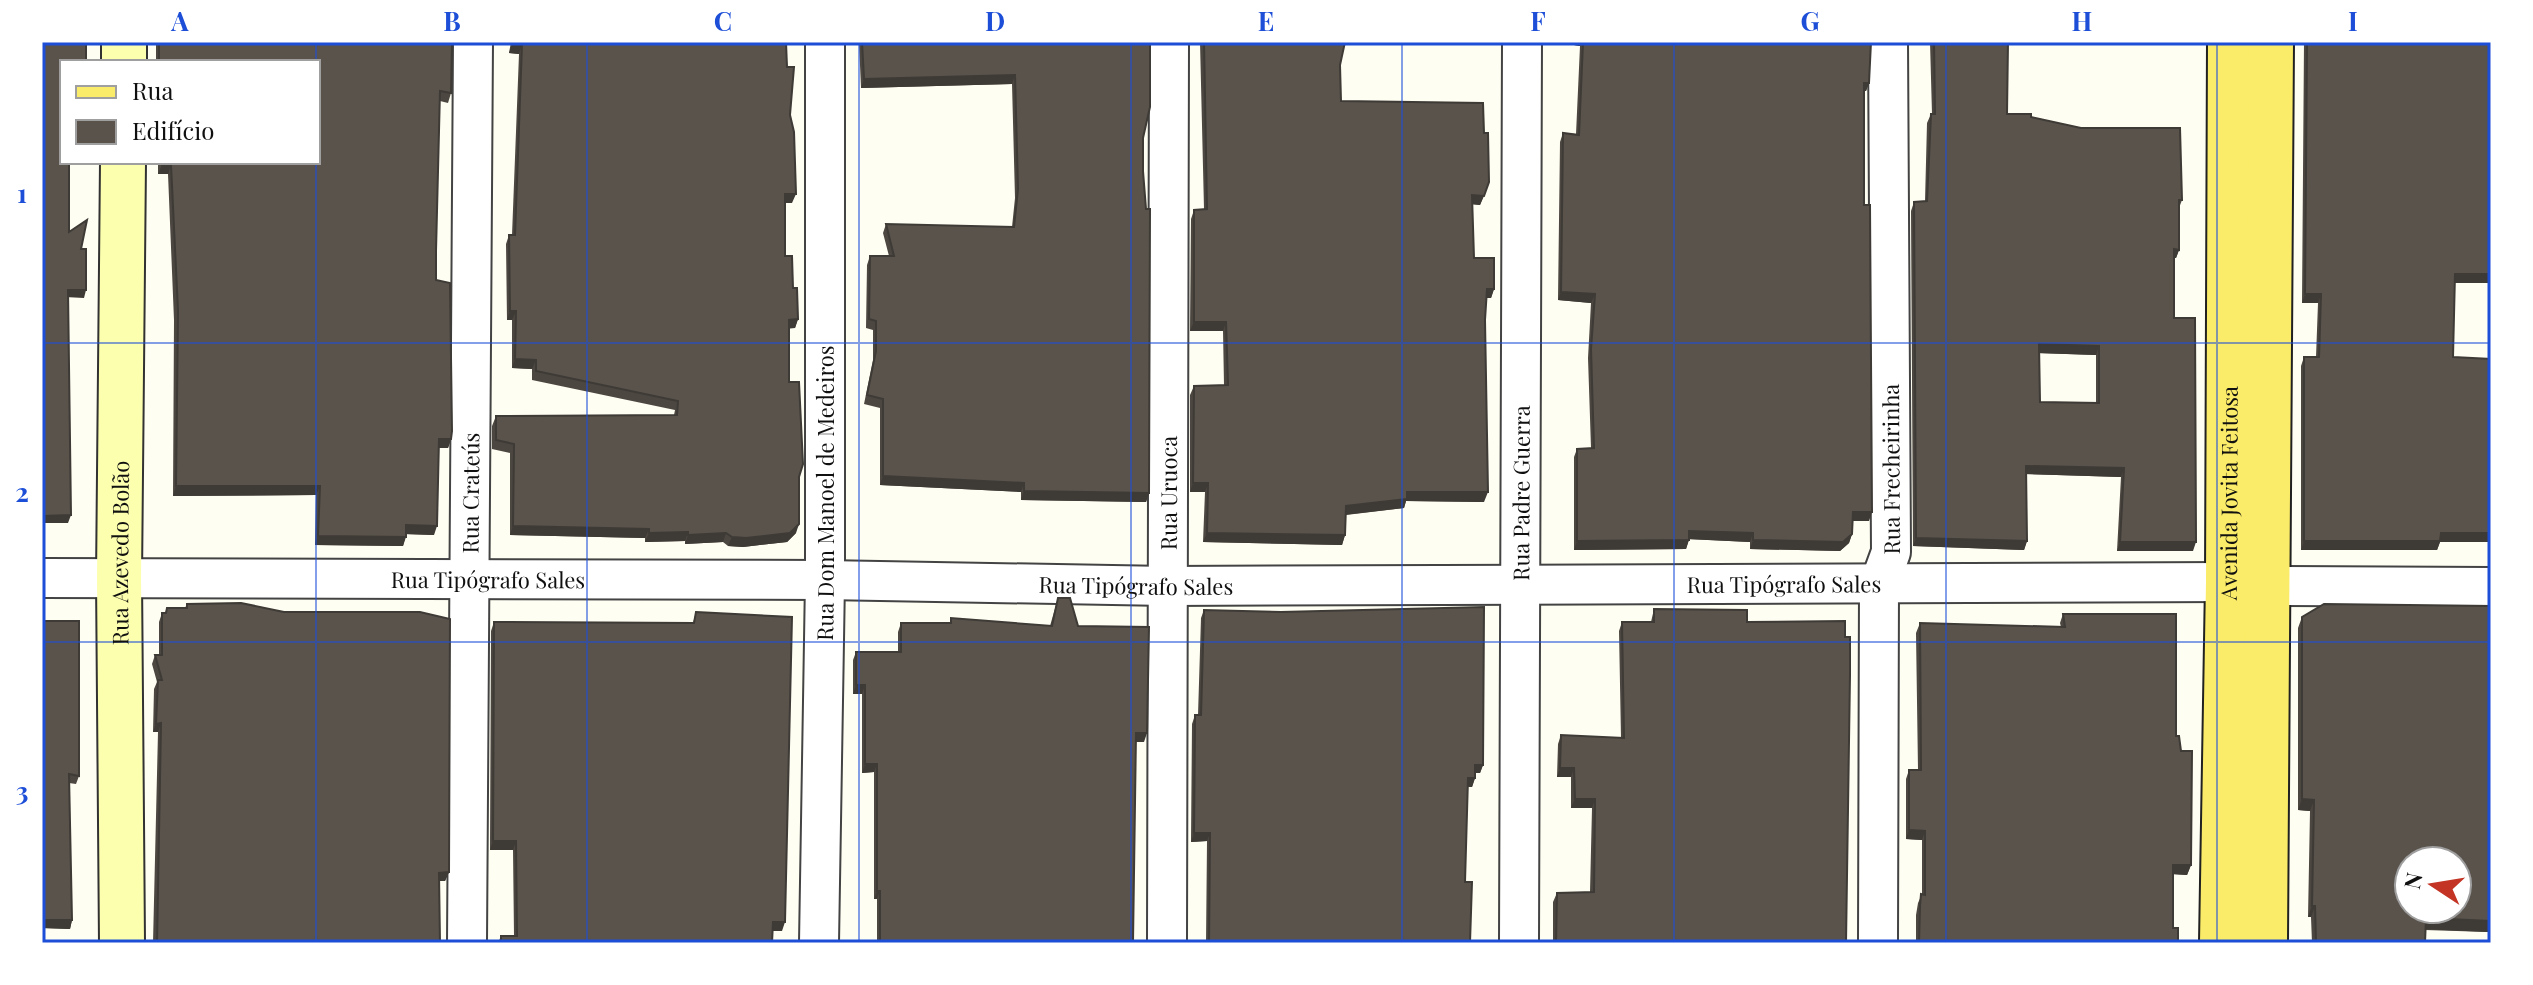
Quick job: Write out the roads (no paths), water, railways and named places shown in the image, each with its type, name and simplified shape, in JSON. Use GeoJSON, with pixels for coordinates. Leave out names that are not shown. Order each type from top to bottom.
{"type":"FeatureCollection","features":[{"type":"Feature","properties":{"kind":"main road","name":"Avenida Jovita Feitosa"},"geometry":{"type":"LineString","coordinates":[[2230,42],[2248,584],[2265,943]]}},
{"type":"Feature","properties":{"kind":"main road","name":"Avenida Jovita Feitosa"},"geometry":{"type":"LineString","coordinates":[[2222,943],[2248,584],[2271,42]]}},
{"type":"Feature","properties":{"kind":"street","name":"Rua Crateús"},"geometry":{"type":"LineString","coordinates":[[467,943],[473,42]]}},
{"type":"Feature","properties":{"kind":"street","name":"Rua Dom Manoel de Medeiros"},"geometry":{"type":"LineString","coordinates":[[819,943],[825,580],[825,42]]}},
{"type":"Feature","properties":{"kind":"street","name":"Rua Uruoca"},"geometry":{"type":"LineString","coordinates":[[1167,943],[1169,42]]}},
{"type":"Feature","properties":{"kind":"street","name":"Rua Padre Guerra"},"geometry":{"type":"LineString","coordinates":[[1519,943],[1522,42]]}},
{"type":"Feature","properties":{"kind":"street","name":"Rua Frecheirinha"},"geometry":{"type":"LineString","coordinates":[[1878,943],[1879,585],[1891,552],[1888,42]]}},
{"type":"Feature","properties":{"kind":"street","name":"Rua Azevedo Bolão"},"geometry":{"type":"LineString","coordinates":[[122,943],[119,578],[123,164]]}},
{"type":"Feature","properties":{"kind":"street","name":"Rua Tipógrafo Sales"},"geometry":{"type":"LineString","coordinates":[[42,578],[825,580],[1167,586],[2248,584],[2491,587]]}}]}
